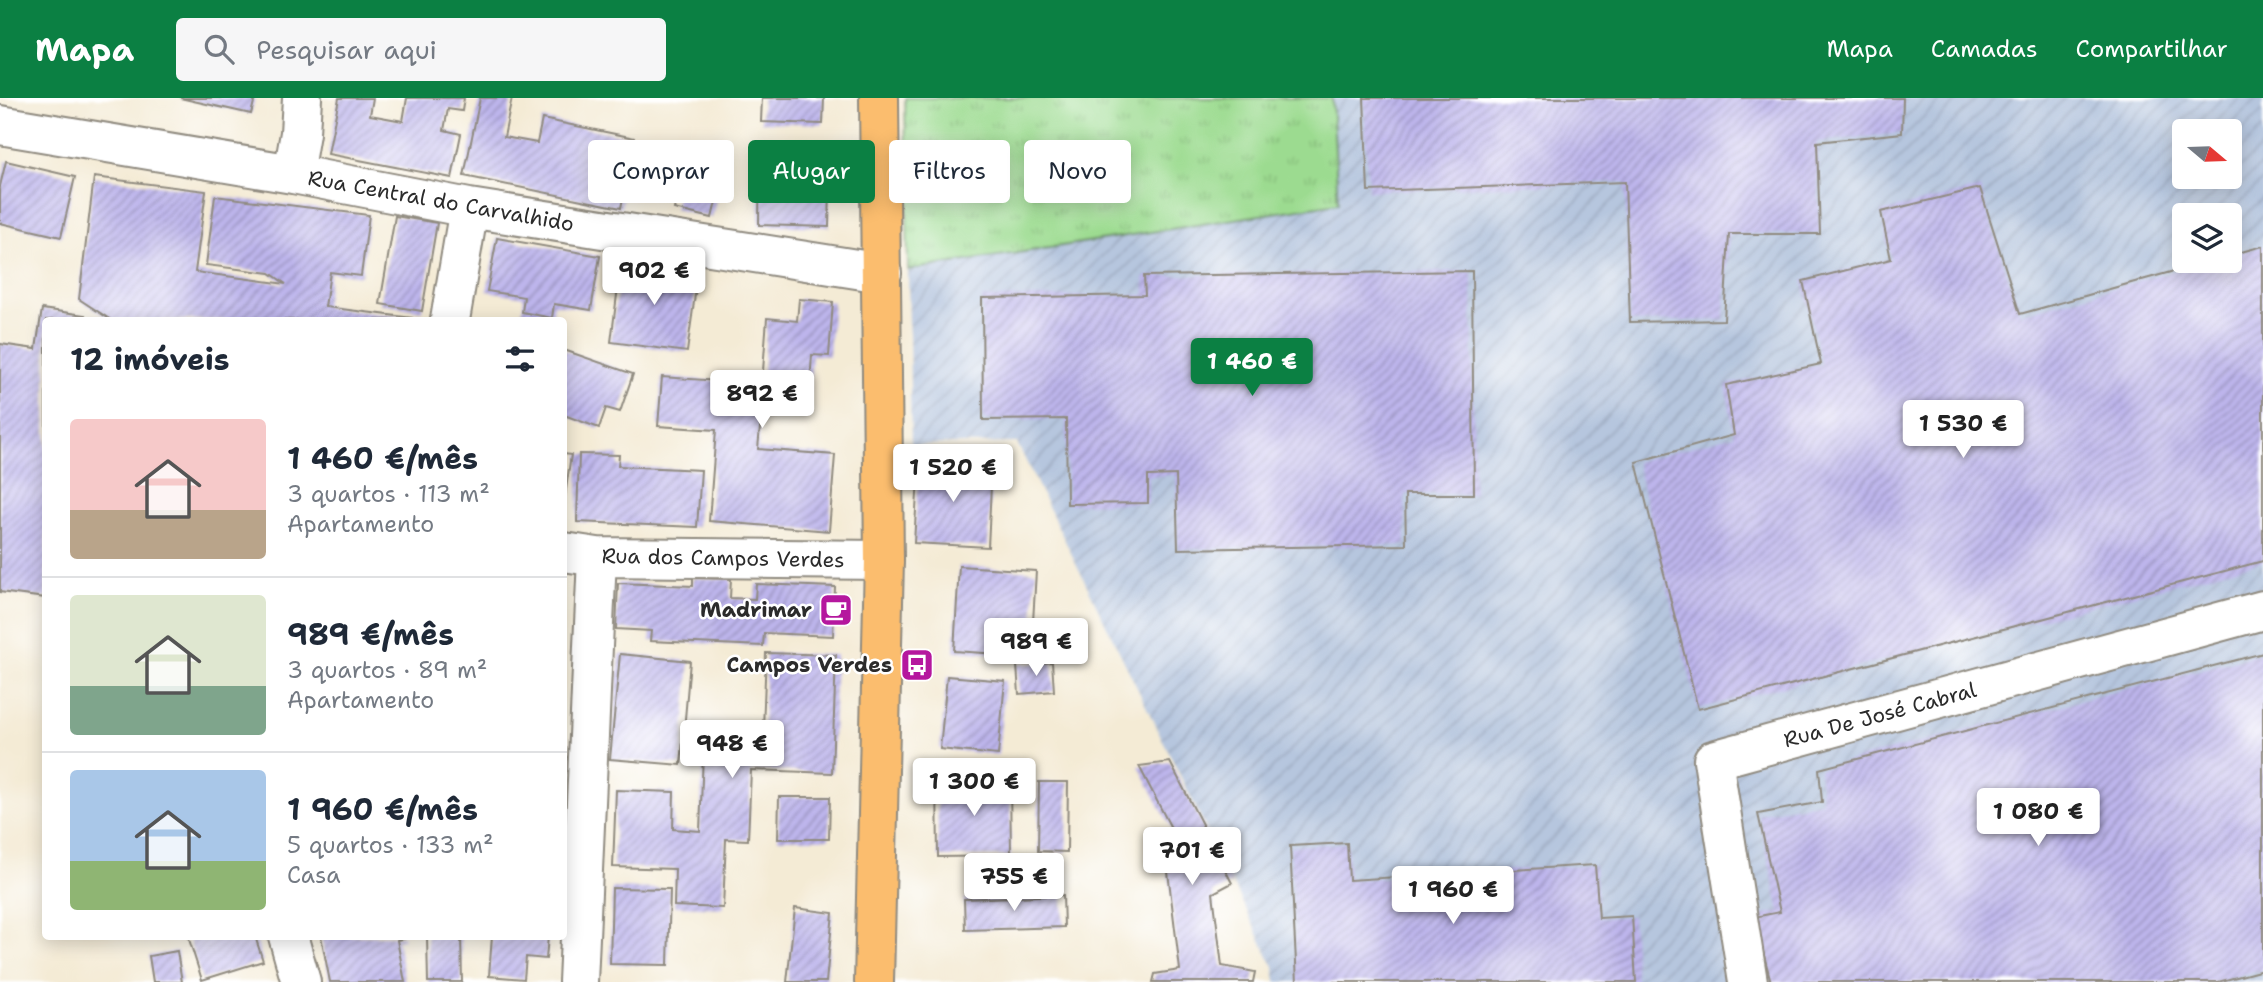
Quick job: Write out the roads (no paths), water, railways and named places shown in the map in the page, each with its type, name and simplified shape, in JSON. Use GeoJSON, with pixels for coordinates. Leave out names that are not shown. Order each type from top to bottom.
{"type":"FeatureCollection","features":[{"type":"Feature","properties":{"kind":"main road"},"geometry":{"type":"LineString","coordinates":[[874,982],[884,560],[883,273],[879,98]]}},
{"type":"Feature","properties":{"kind":"street"},"geometry":{"type":"LineString","coordinates":[[293,174],[300,133],[302,98]]}},
{"type":"Feature","properties":{"kind":"street","name":"Rua Central do Carvalhido"},"geometry":{"type":"LineString","coordinates":[[0,125],[293,174],[469,208],[883,273]]}},
{"type":"Feature","properties":{"kind":"street"},"geometry":{"type":"LineString","coordinates":[[451,317],[469,208]]}},
{"type":"Feature","properties":{"kind":"street"},"geometry":{"type":"LineString","coordinates":[[578,982],[580,554]]}},
{"type":"Feature","properties":{"kind":"street","name":"Rua dos Campos Verdes"},"geometry":{"type":"LineString","coordinates":[[580,554],[884,560]]}},
{"type":"Feature","properties":{"kind":"street","name":"Rua De José Cabral"},"geometry":{"type":"LineString","coordinates":[[1748,982],[1713,760],[2263,610]]}},
{"type":"Feature","properties":{"kind":"street"},"geometry":{"type":"LineString","coordinates":[[289,940],[301,982]]}},
{"type":"Feature","properties":{"kind":"place","name":"Madrimar"},"geometry":{"type":"Point","coordinates":[836,610]}},
{"type":"Feature","properties":{"kind":"place","name":"Campos Verdes"},"geometry":{"type":"Point","coordinates":[917,665]}}]}
